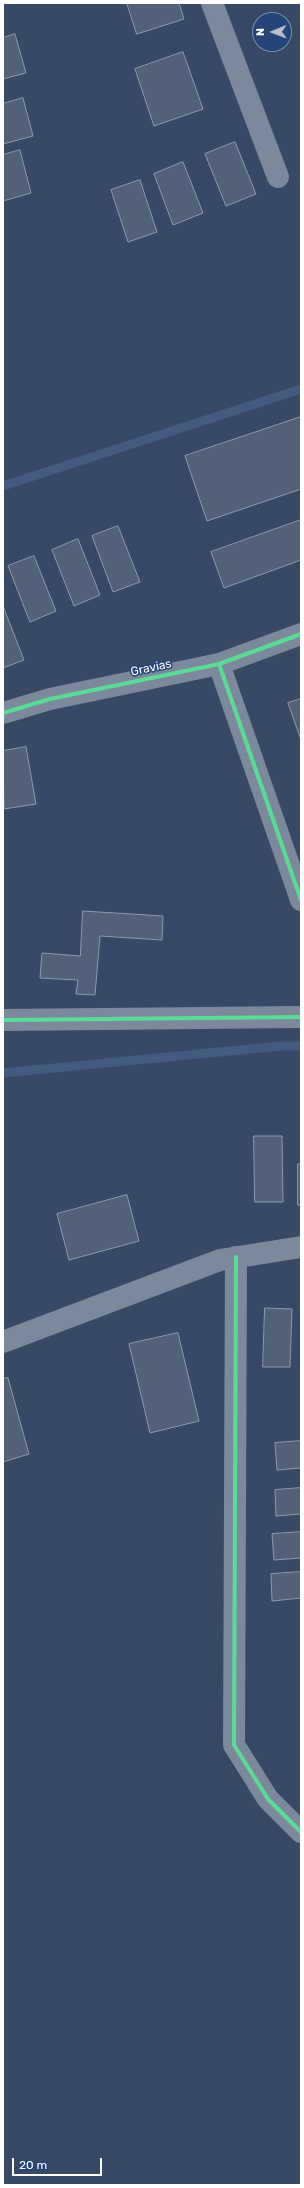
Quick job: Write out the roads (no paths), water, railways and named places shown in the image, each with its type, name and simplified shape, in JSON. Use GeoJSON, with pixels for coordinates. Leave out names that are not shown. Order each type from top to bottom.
{"type":"FeatureCollection","features":[{"type":"Feature","properties":{"kind":"street"},"geometry":{"type":"LineString","coordinates":[[212,3],[278,177]]}},
{"type":"Feature","properties":{"kind":"street","name":"Gravias"},"geometry":{"type":"LineString","coordinates":[[3,713],[50,699],[219,664],[301,634]]}},
{"type":"Feature","properties":{"kind":"street"},"geometry":{"type":"LineString","coordinates":[[219,664],[301,900]]}},
{"type":"Feature","properties":{"kind":"street"},"geometry":{"type":"LineString","coordinates":[[3,1020],[301,1016]]}},
{"type":"Feature","properties":{"kind":"street"},"geometry":{"type":"LineString","coordinates":[[3,1342],[220,1260],[301,1247]]}},
{"type":"Feature","properties":{"kind":"street"},"geometry":{"type":"LineString","coordinates":[[236,1257],[234,1745],[268,1799],[301,1832]]}},
{"type":"Feature","properties":{"kind":"waterway"},"geometry":{"type":"LineString","coordinates":[[3,486],[301,389]]}},
{"type":"Feature","properties":{"kind":"waterway"},"geometry":{"type":"LineString","coordinates":[[3,1073],[281,1046],[301,1046]]}}]}
